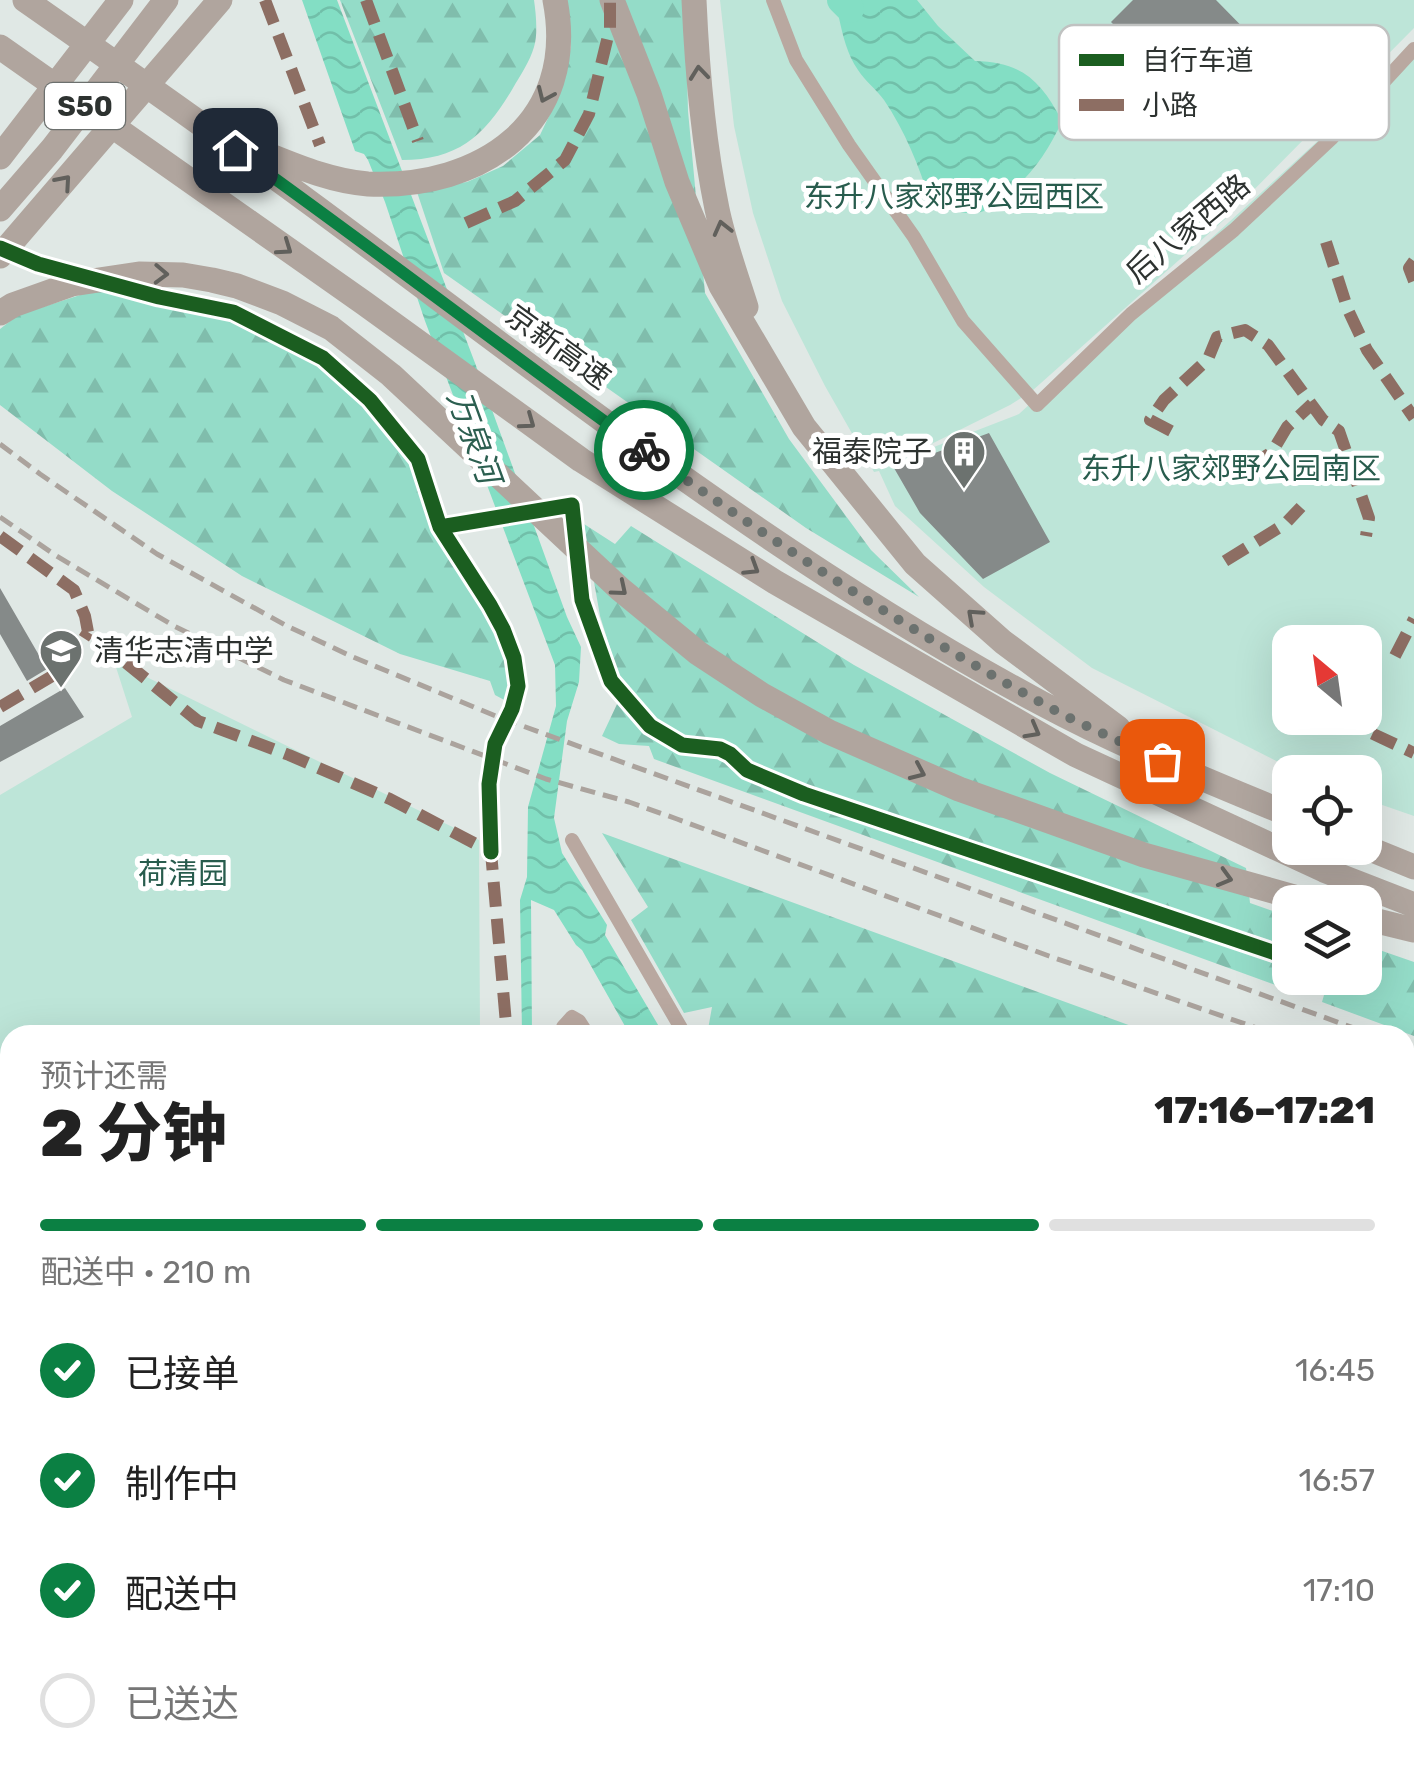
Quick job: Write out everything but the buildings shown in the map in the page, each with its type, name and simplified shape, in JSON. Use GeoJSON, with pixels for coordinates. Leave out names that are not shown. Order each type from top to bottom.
{"type":"FeatureCollection","features":[{"type":"Feature","properties":{"kind":"highway","name":"S50"},"geometry":{"type":"LineString","coordinates":[[0,157],[121,0]]}},
{"type":"Feature","properties":{"kind":"highway","name":"S50"},"geometry":{"type":"LineString","coordinates":[[0,209],[52,149],[166,0]]}},
{"type":"Feature","properties":{"kind":"highway"},"geometry":{"type":"LineString","coordinates":[[0,256],[220,0]]}},
{"type":"Feature","properties":{"kind":"highway"},"geometry":{"type":"LineString","coordinates":[[210,133],[326,176],[366,184],[405,183],[462,172],[505,148],[532,120],[546,98],[559,42],[555,0]]}},
{"type":"Feature","properties":{"kind":"highway"},"geometry":{"type":"LineString","coordinates":[[612,0],[650,94],[677,182],[722,286],[804,427],[914,564],[1004,642],[1162,761]]}},
{"type":"Feature","properties":{"kind":"highway"},"geometry":{"type":"LineString","coordinates":[[694,0],[698,67],[717,208],[762,354]]}},
{"type":"Feature","properties":{"kind":"highway","name":"京新高速"},"geometry":{"type":"LineString","coordinates":[[32,5],[338,223],[732,513],[904,623],[1042,704],[1272,807]]}},
{"type":"Feature","properties":{"kind":"highway"},"geometry":{"type":"LineString","coordinates":[[2,49],[581,460],[775,582],[1076,755],[1324,870],[1414,904]]}},
{"type":"Feature","properties":{"kind":"highway"},"geometry":{"type":"LineString","coordinates":[[0,313],[14,304],[72,284],[139,274],[212,280],[282,303],[331,328],[392,375],[594,567],[681,640],[762,695],[829,732],[959,789],[1144,855],[1272,891]]}},
{"type":"Feature","properties":{"kind":"highway"},"geometry":{"type":"LineString","coordinates":[[1382,854],[1414,868]]}},
{"type":"Feature","properties":{"kind":"highway"},"geometry":{"type":"LineString","coordinates":[[1382,922],[1414,930]]}},
{"type":"Feature","properties":{"kind":"street","name":"后八家西路"},"geometry":{"type":"LineString","coordinates":[[773,0],[796,60],[914,237],[963,322],[1037,405],[1132,314],[1234,230],[1331,140]]}},
{"type":"Feature","properties":{"kind":"street","name":"后八家西路"},"geometry":{"type":"LineString","coordinates":[[1389,76],[1414,49]]}},
{"type":"Feature","properties":{"kind":"street"},"geometry":{"type":"LineString","coordinates":[[572,840],[680,1025]]}},
{"type":"Feature","properties":{"kind":"green space"},"geometry":{"type":"Polygon","coordinates":[[[340,0],[534,0],[535,42],[513,88],[481,131],[455,150],[402,160],[340,0]]]}},
{"type":"Feature","properties":{"kind":"green space"},"geometry":{"type":"Polygon","coordinates":[[[567,0],[685,0],[688,111],[705,293],[789,439],[871,550],[919,597],[806,528],[444,273],[416,189],[467,182],[503,166],[540,135],[560,93],[571,47],[567,0]]]}},
{"type":"Feature","properties":{"kind":"green space"},"geometry":{"type":"Polygon","coordinates":[[[720,0],[1414,0],[1414,28],[1389,53],[1389,25],[1059,25],[1059,140],[1303,140],[1224,220],[1032,391],[895,462],[1019,414],[1319,140],[1389,140],[1389,76],[1414,53],[1414,816],[1382,805],[1382,755],[1272,755],[1272,759],[1092,668],[984,587],[895,506],[879,471],[874,472],[825,386],[782,301],[753,213],[734,126],[720,0]]]}},
{"type":"Feature","properties":{"kind":"green space"},"geometry":{"type":"Polygon","coordinates":[[[105,287],[233,312],[323,358],[370,400],[418,459],[440,527],[503,629],[514,658],[518,686],[508,702],[495,695],[490,681],[400,654],[242,576],[112,491],[0,405],[0,329],[18,315],[105,287]]]}},
{"type":"Feature","properties":{"kind":"green space"},"geometry":{"type":"Polygon","coordinates":[[[584,524],[615,544],[631,526],[854,665],[1050,773],[1246,868],[1250,903],[1272,911],[1272,984],[654,759],[649,746],[619,744],[602,736],[618,702],[615,664],[600,616],[584,524]]]}},
{"type":"Feature","properties":{"kind":"green space","name":"荷清园"},"geometry":{"type":"Polygon","coordinates":[[[114,661],[479,840],[480,1025],[0,1025],[0,795],[132,717],[114,661]]]}},
{"type":"Feature","properties":{"kind":"green space"},"geometry":{"type":"Polygon","coordinates":[[[602,833],[1129,1025],[709,1025],[712,1007],[684,1013],[631,920],[648,907],[602,833]]]}},
{"type":"Feature","properties":{"kind":"green space"},"geometry":{"type":"Polygon","coordinates":[[[1382,951],[1414,962],[1414,1025],[1384,1025],[1322,1002],[1324,995],[1382,995],[1382,951]]]}},
{"type":"Feature","properties":{"kind":"water","name":"万泉河"},"geometry":{"type":"Polygon","coordinates":[[[302,0],[337,0],[581,647],[579,682],[567,721],[554,818],[562,853],[607,925],[605,935],[658,1025],[624,1025],[582,950],[554,910],[531,900],[532,1025],[522,1025],[520,900],[527,877],[528,807],[556,706],[555,665],[425,321],[385,202],[368,160],[355,151],[302,0]]]}},
{"type":"Feature","properties":{"kind":"water"},"geometry":{"type":"Polygon","coordinates":[[[861,0],[917,0],[975,61],[1005,65],[1038,85],[1059,116],[1059,127],[1043,156],[1018,185],[988,209],[963,212],[930,201],[898,124],[851,58],[839,18],[861,0]]]}},
{"type":"Feature","properties":{"kind":"waterway"},"geometry":{"type":"LineString","coordinates":[[841,0],[850,9]]}},
{"type":"Feature","properties":{"kind":"railway"},"geometry":{"type":"LineString","coordinates":[[0,444],[157,554],[287,626],[353,657],[498,717],[1345,1025]]}},
{"type":"Feature","properties":{"kind":"railway"},"geometry":{"type":"LineString","coordinates":[[0,517],[55,555],[174,626],[284,680],[546,779],[629,802],[1248,1025]]}},
{"type":"Feature","properties":{"kind":"marked path"},"geometry":{"type":"LineString","coordinates":[[265,0],[320,145]]}},
{"type":"Feature","properties":{"kind":"marked path"},"geometry":{"type":"LineString","coordinates":[[366,0],[418,141]]}},
{"type":"Feature","properties":{"kind":"marked path"},"geometry":{"type":"LineString","coordinates":[[466,223],[515,201],[565,160],[589,114],[610,28],[610,0]]}},
{"type":"Feature","properties":{"kind":"marked path"},"geometry":{"type":"LineString","coordinates":[[1326,242],[1348,310],[1367,350],[1414,418]]}},
{"type":"Feature","properties":{"kind":"marked path"},"geometry":{"type":"LineString","coordinates":[[1414,261],[1409,268],[1414,281]]}},
{"type":"Feature","properties":{"kind":"marked path"},"geometry":{"type":"LineString","coordinates":[[1171,431],[1150,420],[1164,400],[1208,359],[1217,337],[1245,330],[1268,345],[1323,420],[1339,431],[1369,518],[1366,536]]}},
{"type":"Feature","properties":{"kind":"marked path"},"geometry":{"type":"LineString","coordinates":[[1248,467],[1272,452],[1287,427],[1312,404]]}},
{"type":"Feature","properties":{"kind":"marked path"},"geometry":{"type":"LineString","coordinates":[[1225,561],[1285,524],[1301,507]]}},
{"type":"Feature","properties":{"kind":"marked path"},"geometry":{"type":"LineString","coordinates":[[0,536],[74,590],[88,632],[198,721],[390,799],[491,852],[506,1025]]}},
{"type":"Feature","properties":{"kind":"marked path"},"geometry":{"type":"LineString","coordinates":[[1395,656],[1414,619]]}},
{"type":"Feature","properties":{"kind":"marked path"},"geometry":{"type":"LineString","coordinates":[[0,707],[64,669],[88,632]]}},
{"type":"Feature","properties":{"kind":"marked path"},"geometry":{"type":"LineString","coordinates":[[1375,735],[1414,753]]}},
{"type":"Feature","properties":{"kind":"cycle path"},"geometry":{"type":"LineString","coordinates":[[0,248],[38,264],[159,297],[233,312],[323,358],[370,400],[418,459],[440,527],[490,605],[514,658],[518,686],[495,744],[489,784],[491,852]]}},
{"type":"Feature","properties":{"kind":"cycle path"},"geometry":{"type":"LineString","coordinates":[[440,527],[572,505],[582,600],[611,681],[650,726],[682,745],[720,749],[747,770],[804,794],[1272,952]]}},
{"type":"Feature","properties":{"kind":"way so far"},"geometry":{"type":"LineString","coordinates":[[644,450],[732,513],[904,623],[1042,704],[1162,761]]}},
{"type":"Feature","properties":{"kind":"place","name":"福泰院子"},"geometry":{"type":"Point","coordinates":[964,490]}},
{"type":"Feature","properties":{"kind":"place","name":"清华志清中学"},"geometry":{"type":"Point","coordinates":[61,689]}},
{"type":"Feature","properties":{"kind":"route"},"geometry":{"type":"LineString","coordinates":[[235,150],[644,450]]}},
{"type":"Feature","properties":{"kind":"park label","name":"东升八家郊野公园西区"},"geometry":{"type":"Point","coordinates":[954,197]}},
{"type":"Feature","properties":{"kind":"park label","name":"东升八家郊野公园南区"},"geometry":{"type":"Point","coordinates":[1231,469]}}]}
